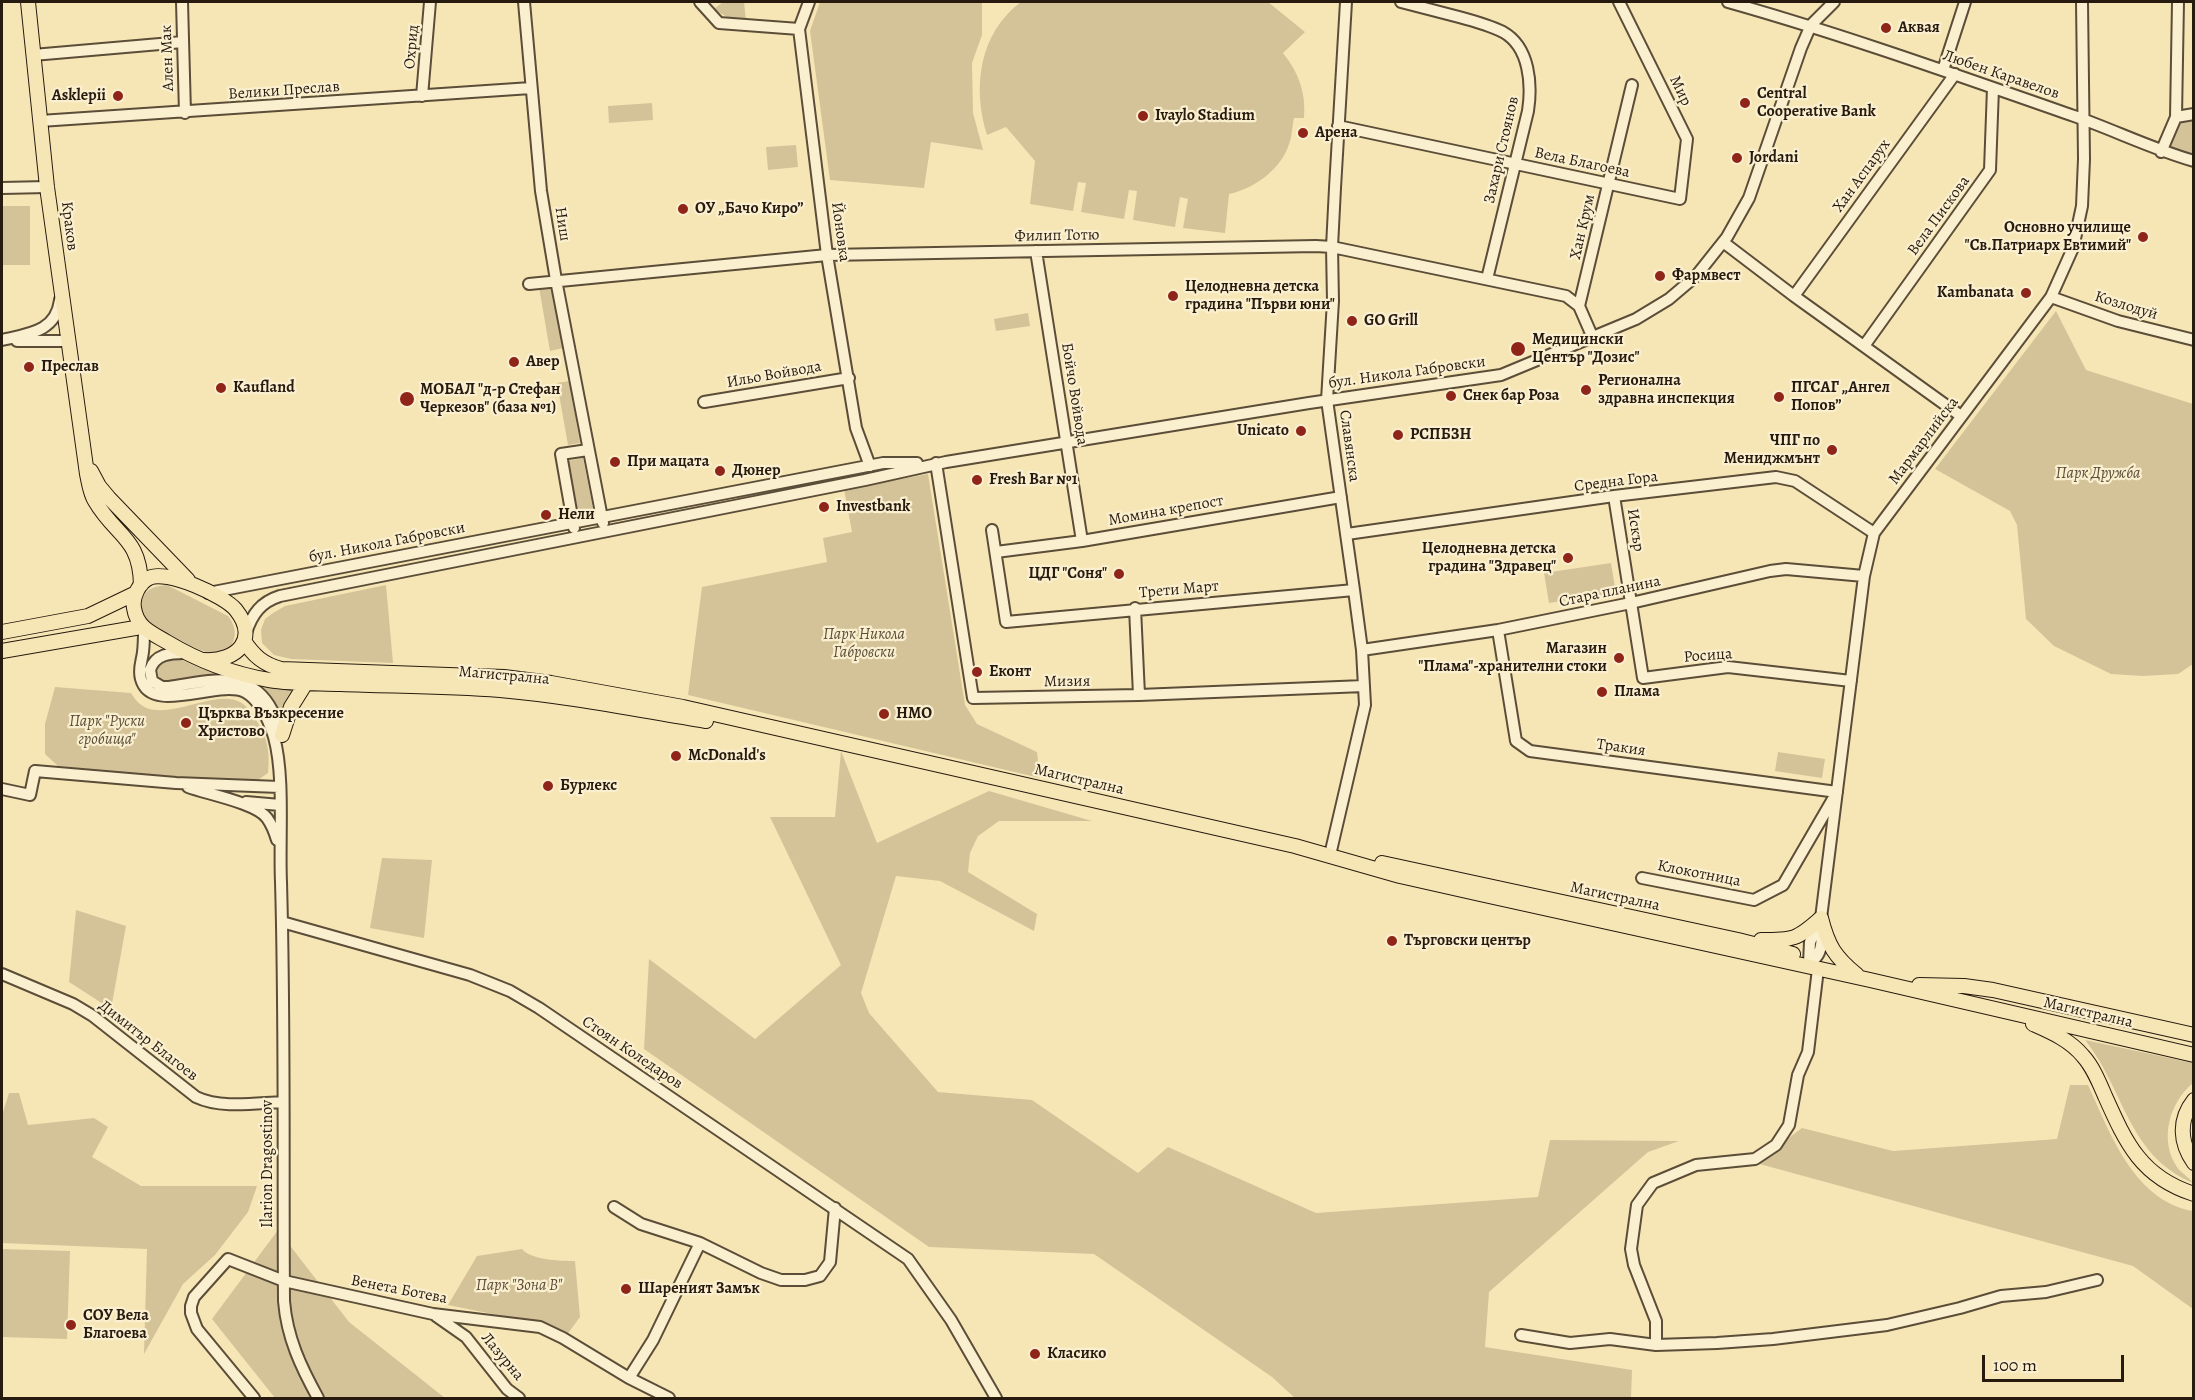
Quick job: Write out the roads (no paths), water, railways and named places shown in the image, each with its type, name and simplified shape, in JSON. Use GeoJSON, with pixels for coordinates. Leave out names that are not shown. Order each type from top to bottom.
{"type":"FeatureCollection","features":[{"type":"Feature","properties":{"kind":"main road","name":"Краков"},"geometry":{"type":"LineString","coordinates":[[28,2],[47,187],[84,455],[92,494],[102,512],[133,547],[140,566],[139,589]]}},
{"type":"Feature","properties":{"kind":"main road","name":"Краков"},"geometry":{"type":"LineString","coordinates":[[84,455],[103,491],[191,584]]}},
{"type":"Feature","properties":{"kind":"main road","name":"Магистрална"},"geometry":{"type":"LineString","coordinates":[[2,632],[88,616],[139,589],[148,578],[158,575],[172,577],[208,592],[232,606],[242,619],[245,637],[260,660],[269,666],[281,669],[504,677],[551,683],[683,707],[1330,855],[1400,876],[1811,964],[2193,1055]]}},
{"type":"Feature","properties":{"kind":"main road"},"geometry":{"type":"LineString","coordinates":[[2,651],[143,628],[134,609],[139,589]]}},
{"type":"Feature","properties":{"kind":"main road","name":"Магистрална"},"geometry":{"type":"LineString","coordinates":[[143,628],[185,653],[267,680],[499,690],[613,705],[801,735]]}},
{"type":"Feature","properties":{"kind":"main road"},"geometry":{"type":"LineString","coordinates":[[204,660],[218,660],[230,656],[239,649],[245,637]]}},
{"type":"Feature","properties":{"kind":"main road"},"geometry":{"type":"LineString","coordinates":[[282,735],[291,706],[306,683]]}},
{"type":"Feature","properties":{"kind":"main road","name":"Магистрална"},"geometry":{"type":"LineString","coordinates":[[1350,860],[1390,864],[1738,940],[1811,964]]}},
{"type":"Feature","properties":{"kind":"main road"},"geometry":{"type":"LineString","coordinates":[[1738,940],[1795,938],[1802,935],[1821,918],[1830,948],[1838,958],[1864,977]]}},
{"type":"Feature","properties":{"kind":"main road"},"geometry":{"type":"LineString","coordinates":[[1896,986],[1964,986],[1993,990],[2193,1035]]}},
{"type":"Feature","properties":{"kind":"main road"},"geometry":{"type":"LineString","coordinates":[[2004,1011],[2057,1035],[2083,1055],[2094,1071],[2122,1134],[2134,1155],[2154,1174],[2177,1189],[2193,1194]]}},
{"type":"Feature","properties":{"kind":"main road"},"geometry":{"type":"LineString","coordinates":[[2193,1100],[2182,1126],[2184,1146],[2193,1163]]}},
{"type":"Feature","properties":{"kind":"street","name":"Ален Мак"},"geometry":{"type":"LineString","coordinates":[[182,2],[185,113]]}},
{"type":"Feature","properties":{"kind":"street","name":"Охрид"},"geometry":{"type":"LineString","coordinates":[[422,96],[430,2]]}},
{"type":"Feature","properties":{"kind":"street","name":"Ниш"},"geometry":{"type":"LineString","coordinates":[[524,2],[541,191],[604,531]]}},
{"type":"Feature","properties":{"kind":"street"},"geometry":{"type":"LineString","coordinates":[[700,2],[719,23],[799,29]]}},
{"type":"Feature","properties":{"kind":"street","name":"Йоновка"},"geometry":{"type":"LineString","coordinates":[[808,2],[799,29],[827,255],[856,428],[870,466]]}},
{"type":"Feature","properties":{"kind":"street","name":"Славянска"},"geometry":{"type":"LineString","coordinates":[[1330,855],[1364,720],[1365,705],[1362,650],[1327,400],[1333,301],[1332,247],[1346,2]]}},
{"type":"Feature","properties":{"kind":"street","name":"Захари Стоянов"},"geometry":{"type":"LineString","coordinates":[[1401,2],[1485,24],[1505,33],[1515,43],[1525,63],[1530,93],[1487,279]]}},
{"type":"Feature","properties":{"kind":"street","name":"Мир"},"geometry":{"type":"LineString","coordinates":[[1619,2],[1687,139],[1680,200]]}},
{"type":"Feature","properties":{"kind":"street","name":"Любен Каравелов"},"geometry":{"type":"LineString","coordinates":[[1728,2],[1811,25],[1955,74],[2085,120],[2161,152],[2193,161]]}},
{"type":"Feature","properties":{"kind":"street","name":"бул. Никола Габровски"},"geometry":{"type":"LineString","coordinates":[[245,637],[249,622],[259,608],[271,599],[280,596],[865,480],[936,463],[1327,400],[1501,375],[1636,319],[1669,299],[1696,276],[1723,242],[1749,198],[1811,25],[1834,2]]}},
{"type":"Feature","properties":{"kind":"street"},"geometry":{"type":"LineString","coordinates":[[1943,70],[1965,2]]}},
{"type":"Feature","properties":{"kind":"street","name":"Мармарлийска"},"geometry":{"type":"LineString","coordinates":[[1656,1345],[1656,1321],[1634,1265],[1631,1250],[1637,1205],[1653,1183],[1696,1165],[1755,1159],[1776,1145],[1789,1125],[1798,1075],[1808,1052],[1810,942],[1821,918],[1864,576],[1874,533],[2050,297],[2073,248],[2082,206],[2085,120],[2082,2]]}},
{"type":"Feature","properties":{"kind":"street"},"geometry":{"type":"LineString","coordinates":[[2161,152],[2176,117],[2178,2]]}},
{"type":"Feature","properties":{"kind":"street"},"geometry":{"type":"LineString","coordinates":[[33,55],[183,42]]}},
{"type":"Feature","properties":{"kind":"street","name":"Хан Аспарух"},"geometry":{"type":"LineString","coordinates":[[1794,296],[1955,74]]}},
{"type":"Feature","properties":{"kind":"street","name":"Хан Крум"},"geometry":{"type":"LineString","coordinates":[[1579,306],[1632,85]]}},
{"type":"Feature","properties":{"kind":"street","name":"Велики Преслав"},"geometry":{"type":"LineString","coordinates":[[40,121],[531,88]]}},
{"type":"Feature","properties":{"kind":"street","name":"Вела Пискова"},"geometry":{"type":"LineString","coordinates":[[1864,346],[1990,170],[1993,88]]}},
{"type":"Feature","properties":{"kind":"street"},"geometry":{"type":"LineString","coordinates":[[2176,117],[2193,114]]}},
{"type":"Feature","properties":{"kind":"street","name":"Вела Благоева"},"geometry":{"type":"LineString","coordinates":[[1338,126],[1680,200]]}},
{"type":"Feature","properties":{"kind":"street"},"geometry":{"type":"LineString","coordinates":[[2,188],[47,187]]}},
{"type":"Feature","properties":{"kind":"street"},"geometry":{"type":"LineString","coordinates":[[1723,242],[1961,416]]}},
{"type":"Feature","properties":{"kind":"street","name":"Филип Тотю"},"geometry":{"type":"LineString","coordinates":[[529,284],[827,255],[1316,246],[1332,247],[1566,296],[1579,306]]}},
{"type":"Feature","properties":{"kind":"street","name":"Бойчо Войвода"},"geometry":{"type":"LineString","coordinates":[[1036,251],[1082,541]]}},
{"type":"Feature","properties":{"kind":"street"},"geometry":{"type":"LineString","coordinates":[[2,340],[43,328],[54,320],[58,313],[61,291]]}},
{"type":"Feature","properties":{"kind":"street","name":"Козлодуй"},"geometry":{"type":"LineString","coordinates":[[2050,297],[2118,321],[2193,340]]}},
{"type":"Feature","properties":{"kind":"street"},"geometry":{"type":"LineString","coordinates":[[1579,306],[1593,338]]}},
{"type":"Feature","properties":{"kind":"street"},"geometry":{"type":"LineString","coordinates":[[2,340],[68,341]]}},
{"type":"Feature","properties":{"kind":"street","name":"Ильо Войвода"},"geometry":{"type":"LineString","coordinates":[[704,402],[849,378]]}},
{"type":"Feature","properties":{"kind":"street"},"geometry":{"type":"LineString","coordinates":[[575,537],[561,454],[588,450]]}},
{"type":"Feature","properties":{"kind":"street","name":"бул. Никола Габровски"},"geometry":{"type":"LineString","coordinates":[[208,592],[883,463],[936,463]]}},
{"type":"Feature","properties":{"kind":"street","name":"Мизия"},"geometry":{"type":"LineString","coordinates":[[936,463],[973,698],[1139,695],[1364,686]]}},
{"type":"Feature","properties":{"kind":"street","name":"Средна Гора"},"geometry":{"type":"LineString","coordinates":[[1347,534],[1614,496],[1776,477],[1795,481],[1874,533]]}},
{"type":"Feature","properties":{"kind":"street","name":"Искър"},"geometry":{"type":"LineString","coordinates":[[1614,496],[1631,603]]}},
{"type":"Feature","properties":{"kind":"street","name":"Момина крепост"},"geometry":{"type":"LineString","coordinates":[[996,552],[1082,541],[1341,497]]}},
{"type":"Feature","properties":{"kind":"street"},"geometry":{"type":"LineString","coordinates":[[992,530],[996,552]]}},
{"type":"Feature","properties":{"kind":"street","name":"Трети Март"},"geometry":{"type":"LineString","coordinates":[[996,552],[1006,622],[1134,608],[1354,590]]}},
{"type":"Feature","properties":{"kind":"street","name":"Стара планина"},"geometry":{"type":"LineString","coordinates":[[1362,650],[1498,630],[1778,570],[1864,576]]}},
{"type":"Feature","properties":{"kind":"street","name":"Росица"},"geometry":{"type":"LineString","coordinates":[[1631,603],[1643,678],[1728,668],[1851,681]]}},
{"type":"Feature","properties":{"kind":"street"},"geometry":{"type":"LineString","coordinates":[[1134,608],[1139,695]]}},
{"type":"Feature","properties":{"kind":"street"},"geometry":{"type":"LineString","coordinates":[[143,628],[144,651],[140,673],[144,685],[153,694],[167,696],[235,689],[250,695],[270,724],[275,741],[279,787],[282,922]]}},
{"type":"Feature","properties":{"kind":"street","name":"Тракия"},"geometry":{"type":"LineString","coordinates":[[1498,630],[1516,741],[1530,751],[1837,792]]}},
{"type":"Feature","properties":{"kind":"street"},"geometry":{"type":"LineString","coordinates":[[185,653],[167,653],[156,660],[150,670],[152,681],[162,687],[169,687],[222,680],[250,685],[257,690],[267,702],[282,735],[279,787]]}},
{"type":"Feature","properties":{"kind":"street"},"geometry":{"type":"LineString","coordinates":[[2,789],[30,795],[35,771],[176,783],[279,787]]}},
{"type":"Feature","properties":{"kind":"street"},"geometry":{"type":"LineString","coordinates":[[176,783],[239,802],[280,805]]}},
{"type":"Feature","properties":{"kind":"street","name":"Клокотница"},"geometry":{"type":"LineString","coordinates":[[1642,878],[1754,900],[1784,885],[1837,792]]}},
{"type":"Feature","properties":{"kind":"street"},"geometry":{"type":"LineString","coordinates":[[239,802],[264,814],[280,846]]}},
{"type":"Feature","properties":{"kind":"street","name":"Ilarion Dragostinov"},"geometry":{"type":"LineString","coordinates":[[282,922],[286,1315],[290,1338],[302,1368],[318,1398]]}},
{"type":"Feature","properties":{"kind":"street","name":"Стоян Коледаров"},"geometry":{"type":"LineString","coordinates":[[282,922],[470,975],[510,990],[628,1067],[908,1258],[951,1320],[996,1398]]}},
{"type":"Feature","properties":{"kind":"street","name":"Димитър Благоев"},"geometry":{"type":"LineString","coordinates":[[2,974],[73,1004],[93,1016],[196,1097],[219,1103],[283,1102]]}},
{"type":"Feature","properties":{"kind":"street"},"geometry":{"type":"LineString","coordinates":[[614,1207],[641,1224],[700,1243],[761,1273],[781,1280],[806,1280],[820,1276],[830,1262],[835,1208]]}},
{"type":"Feature","properties":{"kind":"street"},"geometry":{"type":"LineString","coordinates":[[629,1377],[653,1340],[700,1243]]}},
{"type":"Feature","properties":{"kind":"street","name":"Венета Ботева"},"geometry":{"type":"LineString","coordinates":[[254,1398],[192,1320],[191,1306],[201,1287],[228,1259],[284,1281],[433,1314],[540,1327],[564,1338],[669,1398]]}},
{"type":"Feature","properties":{"kind":"street"},"geometry":{"type":"LineString","coordinates":[[1521,1335],[1570,1343],[1610,1339],[1656,1345],[1773,1339],[1887,1325],[2001,1296],[2046,1292],[2097,1280]]}},
{"type":"Feature","properties":{"kind":"street","name":"Лазурна"},"geometry":{"type":"LineString","coordinates":[[433,1314],[466,1337],[507,1389],[519,1398]]}},
{"type":"Feature","properties":{"kind":"place","name":"Аквая"},"geometry":{"type":"Point","coordinates":[1886,28]}},
{"type":"Feature","properties":{"kind":"place","name":"Asklepii"},"geometry":{"type":"Point","coordinates":[118,96]}},
{"type":"Feature","properties":{"kind":"place","name":"Central Cooperative Bank"},"geometry":{"type":"Point","coordinates":[1745,103]}},
{"type":"Feature","properties":{"kind":"place","name":"Ivaylo Stadium"},"geometry":{"type":"Point","coordinates":[1143,116]}},
{"type":"Feature","properties":{"kind":"place","name":"Арена"},"geometry":{"type":"Point","coordinates":[1303,133]}},
{"type":"Feature","properties":{"kind":"place","name":"Jordani"},"geometry":{"type":"Point","coordinates":[1737,158]}},
{"type":"Feature","properties":{"kind":"place","name":"ОУ „Бачо Киро”"},"geometry":{"type":"Point","coordinates":[683,209]}},
{"type":"Feature","properties":{"kind":"place","name":"Основно училище \"Св.Патриарх Евтимий\""},"geometry":{"type":"Point","coordinates":[2143,237]}},
{"type":"Feature","properties":{"kind":"place","name":"Фармвест"},"geometry":{"type":"Point","coordinates":[1660,276]}},
{"type":"Feature","properties":{"kind":"place","name":"Kambanata"},"geometry":{"type":"Point","coordinates":[2026,293]}},
{"type":"Feature","properties":{"kind":"place","name":"Целодневна детска градина \"Първи юни\""},"geometry":{"type":"Point","coordinates":[1173,296]}},
{"type":"Feature","properties":{"kind":"place","name":"GO Grill"},"geometry":{"type":"Point","coordinates":[1352,321]}},
{"type":"Feature","properties":{"kind":"place","name":"Медицински Център \"Дозис\""},"geometry":{"type":"Point","coordinates":[1518,349]}},
{"type":"Feature","properties":{"kind":"place","name":"Авер"},"geometry":{"type":"Point","coordinates":[514,362]}},
{"type":"Feature","properties":{"kind":"place","name":"Преслав"},"geometry":{"type":"Point","coordinates":[29,367]}},
{"type":"Feature","properties":{"kind":"place","name":"Kaufland"},"geometry":{"type":"Point","coordinates":[221,388]}},
{"type":"Feature","properties":{"kind":"place","name":"Регионална здравна инспекция"},"geometry":{"type":"Point","coordinates":[1586,390]}},
{"type":"Feature","properties":{"kind":"place","name":"Снек бар Роза"},"geometry":{"type":"Point","coordinates":[1451,396]}},
{"type":"Feature","properties":{"kind":"place","name":"ПГСАГ „Ангел Попов”"},"geometry":{"type":"Point","coordinates":[1779,397]}},
{"type":"Feature","properties":{"kind":"place","name":"МОБАЛ \"д-р Стефан Черкезов\" (база №1)"},"geometry":{"type":"Point","coordinates":[407,399]}},
{"type":"Feature","properties":{"kind":"place","name":"Unicato"},"geometry":{"type":"Point","coordinates":[1301,431]}},
{"type":"Feature","properties":{"kind":"place","name":"РСПБЗН"},"geometry":{"type":"Point","coordinates":[1398,435]}},
{"type":"Feature","properties":{"kind":"place","name":"ЧПГ по Мениджмънт"},"geometry":{"type":"Point","coordinates":[1832,450]}},
{"type":"Feature","properties":{"kind":"place","name":"При мацата"},"geometry":{"type":"Point","coordinates":[615,462]}},
{"type":"Feature","properties":{"kind":"place","name":"Дюнер"},"geometry":{"type":"Point","coordinates":[720,471]}},
{"type":"Feature","properties":{"kind":"place","name":"Fresh Bar №1"},"geometry":{"type":"Point","coordinates":[977,480]}},
{"type":"Feature","properties":{"kind":"place","name":"Investbank"},"geometry":{"type":"Point","coordinates":[824,507]}},
{"type":"Feature","properties":{"kind":"place","name":"Нели"},"geometry":{"type":"Point","coordinates":[546,515]}},
{"type":"Feature","properties":{"kind":"place","name":"Целодневна детска градина \"Здравец\""},"geometry":{"type":"Point","coordinates":[1568,558]}},
{"type":"Feature","properties":{"kind":"place","name":"ЦДГ \"Соня\""},"geometry":{"type":"Point","coordinates":[1119,574]}},
{"type":"Feature","properties":{"kind":"place","name":"Магазин \"Плама\"-хранителни стоки"},"geometry":{"type":"Point","coordinates":[1619,658]}},
{"type":"Feature","properties":{"kind":"place","name":"Еконт"},"geometry":{"type":"Point","coordinates":[977,672]}},
{"type":"Feature","properties":{"kind":"place","name":"Плама"},"geometry":{"type":"Point","coordinates":[1602,692]}},
{"type":"Feature","properties":{"kind":"place","name":"HMO"},"geometry":{"type":"Point","coordinates":[884,714]}},
{"type":"Feature","properties":{"kind":"place","name":"Църква Възкресение Христово"},"geometry":{"type":"Point","coordinates":[186,723]}},
{"type":"Feature","properties":{"kind":"place","name":"McDonald's"},"geometry":{"type":"Point","coordinates":[676,756]}},
{"type":"Feature","properties":{"kind":"place","name":"Бурлекс"},"geometry":{"type":"Point","coordinates":[548,786]}},
{"type":"Feature","properties":{"kind":"place","name":"Търговски център"},"geometry":{"type":"Point","coordinates":[1392,941]}},
{"type":"Feature","properties":{"kind":"place","name":"Шареният Замък"},"geometry":{"type":"Point","coordinates":[626,1289]}},
{"type":"Feature","properties":{"kind":"place","name":"СОУ Вела Благоева"},"geometry":{"type":"Point","coordinates":[71,1325]}},
{"type":"Feature","properties":{"kind":"place","name":"Класико"},"geometry":{"type":"Point","coordinates":[1035,1354]}},
{"type":"Feature","properties":{"kind":"park label","name":"Парк Дружба"},"geometry":{"type":"Point","coordinates":[2098,474]}},
{"type":"Feature","properties":{"kind":"park label","name":"Парк Никола Габровски"},"geometry":{"type":"Point","coordinates":[864,644]}},
{"type":"Feature","properties":{"kind":"park label","name":"Парк \"Руски гробища\""},"geometry":{"type":"Point","coordinates":[107,731]}},
{"type":"Feature","properties":{"kind":"park label","name":"Парк \"Зона В\""},"geometry":{"type":"Point","coordinates":[519,1286]}}]}
